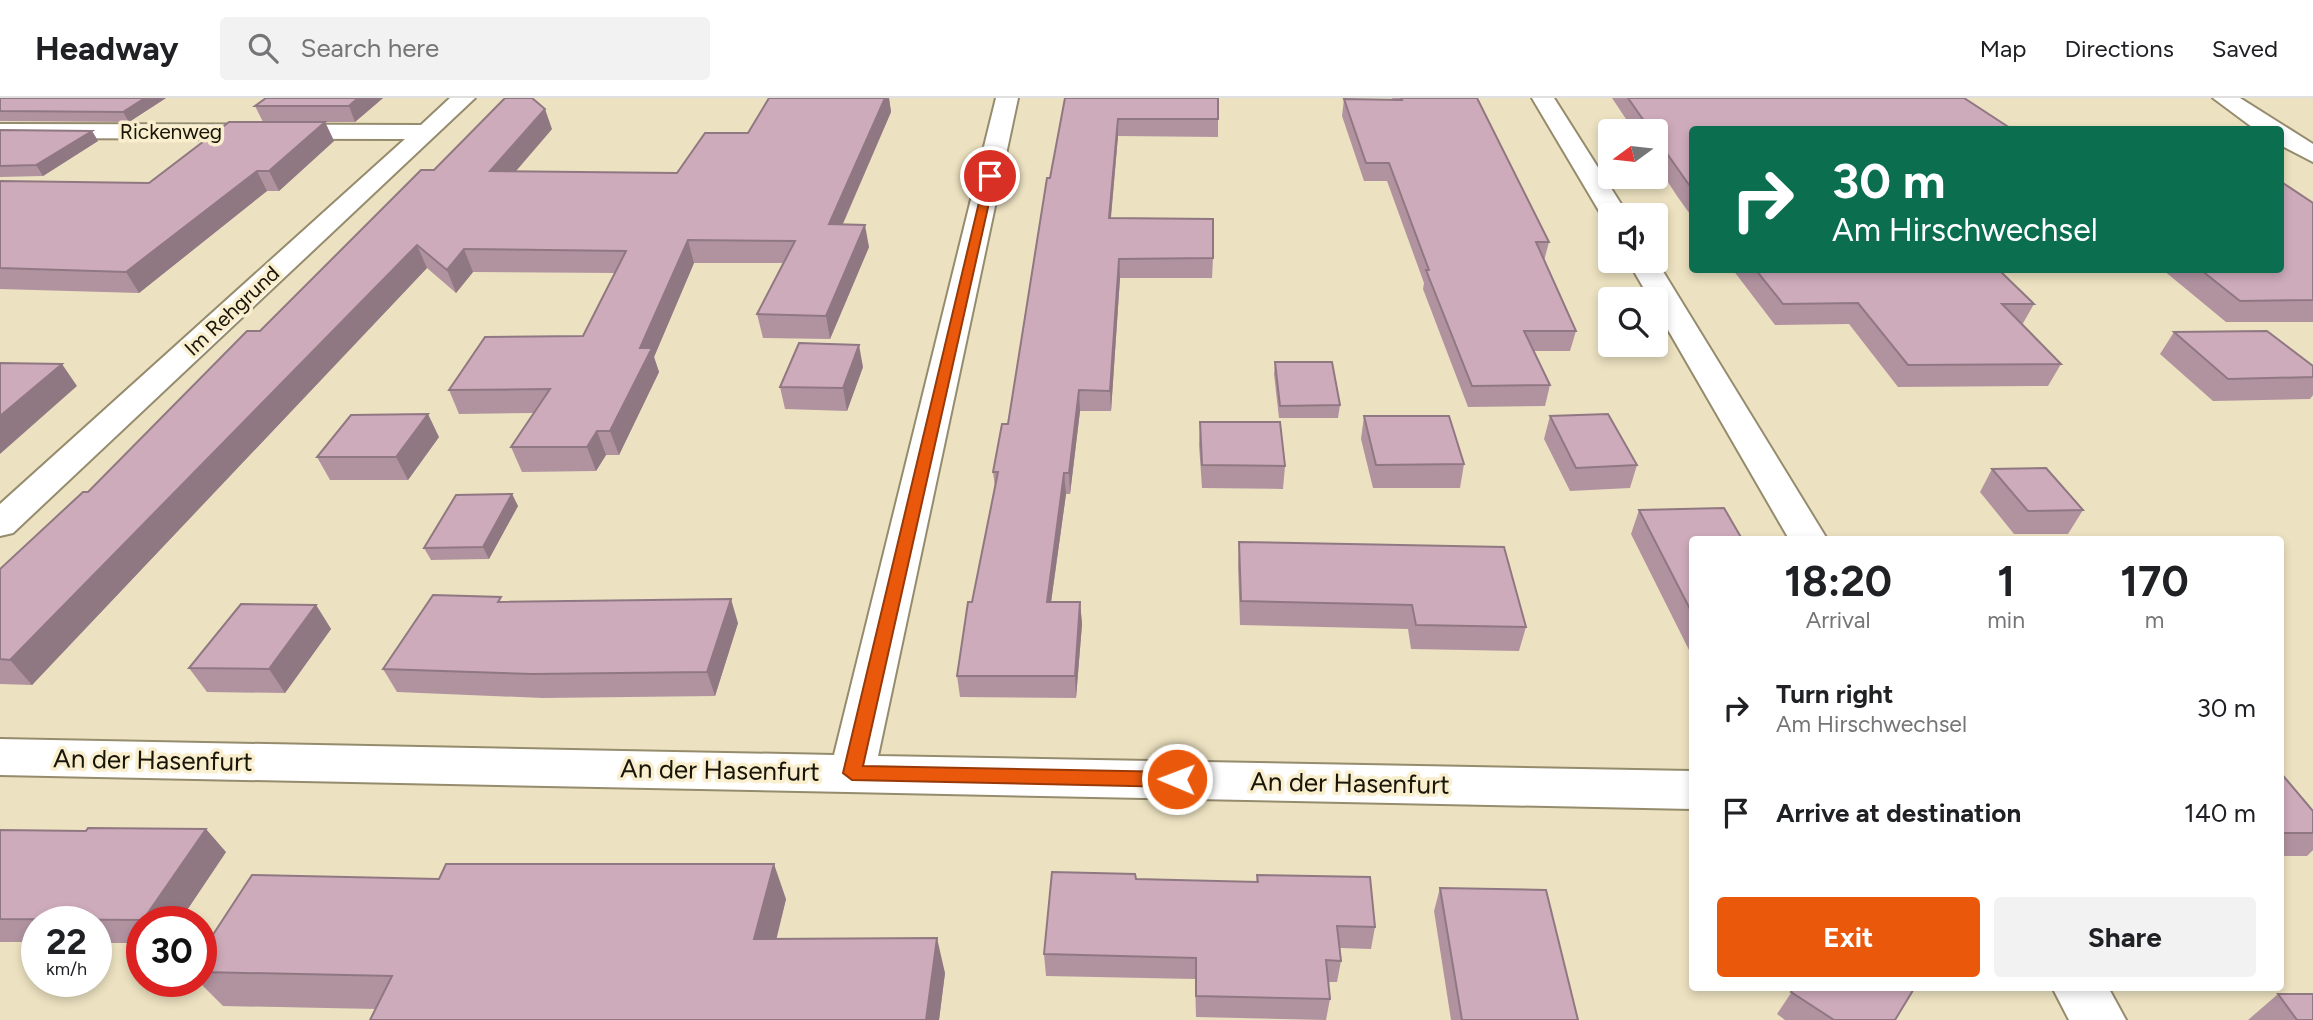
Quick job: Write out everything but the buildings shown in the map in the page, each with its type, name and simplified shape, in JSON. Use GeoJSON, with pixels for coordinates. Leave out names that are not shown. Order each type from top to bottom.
{"type":"FeatureCollection","features":[{"type":"Feature","properties":{"kind":"street","name":"Im Rehgrund"},"geometry":{"type":"LineString","coordinates":[[0,524],[464,98]]}},
{"type":"Feature","properties":{"kind":"street"},"geometry":{"type":"LineString","coordinates":[[852,773],[1007,98]]}},
{"type":"Feature","properties":{"kind":"street"},"geometry":{"type":"LineString","coordinates":[[1543,98],[1608,203]]}},
{"type":"Feature","properties":{"kind":"street"},"geometry":{"type":"LineString","coordinates":[[2224,98],[2267,126]]}},
{"type":"Feature","properties":{"kind":"street","name":"Rickenweg"},"geometry":{"type":"LineString","coordinates":[[0,131],[427,132]]}},
{"type":"Feature","properties":{"kind":"street"},"geometry":{"type":"LineString","coordinates":[[2284,137],[2313,155]]}},
{"type":"Feature","properties":{"kind":"street"},"geometry":{"type":"LineString","coordinates":[[1649,273],[1806,536]]}},
{"type":"Feature","properties":{"kind":"street","name":"An der Hasenfurt"},"geometry":{"type":"LineString","coordinates":[[0,757],[1689,790]]}},
{"type":"Feature","properties":{"kind":"street"},"geometry":{"type":"LineString","coordinates":[[2081,991],[2099,1020]]}},
{"type":"Feature","properties":{"kind":"route"},"geometry":{"type":"LineString","coordinates":[[990,176],[852,773],[1177,779]]}}]}
